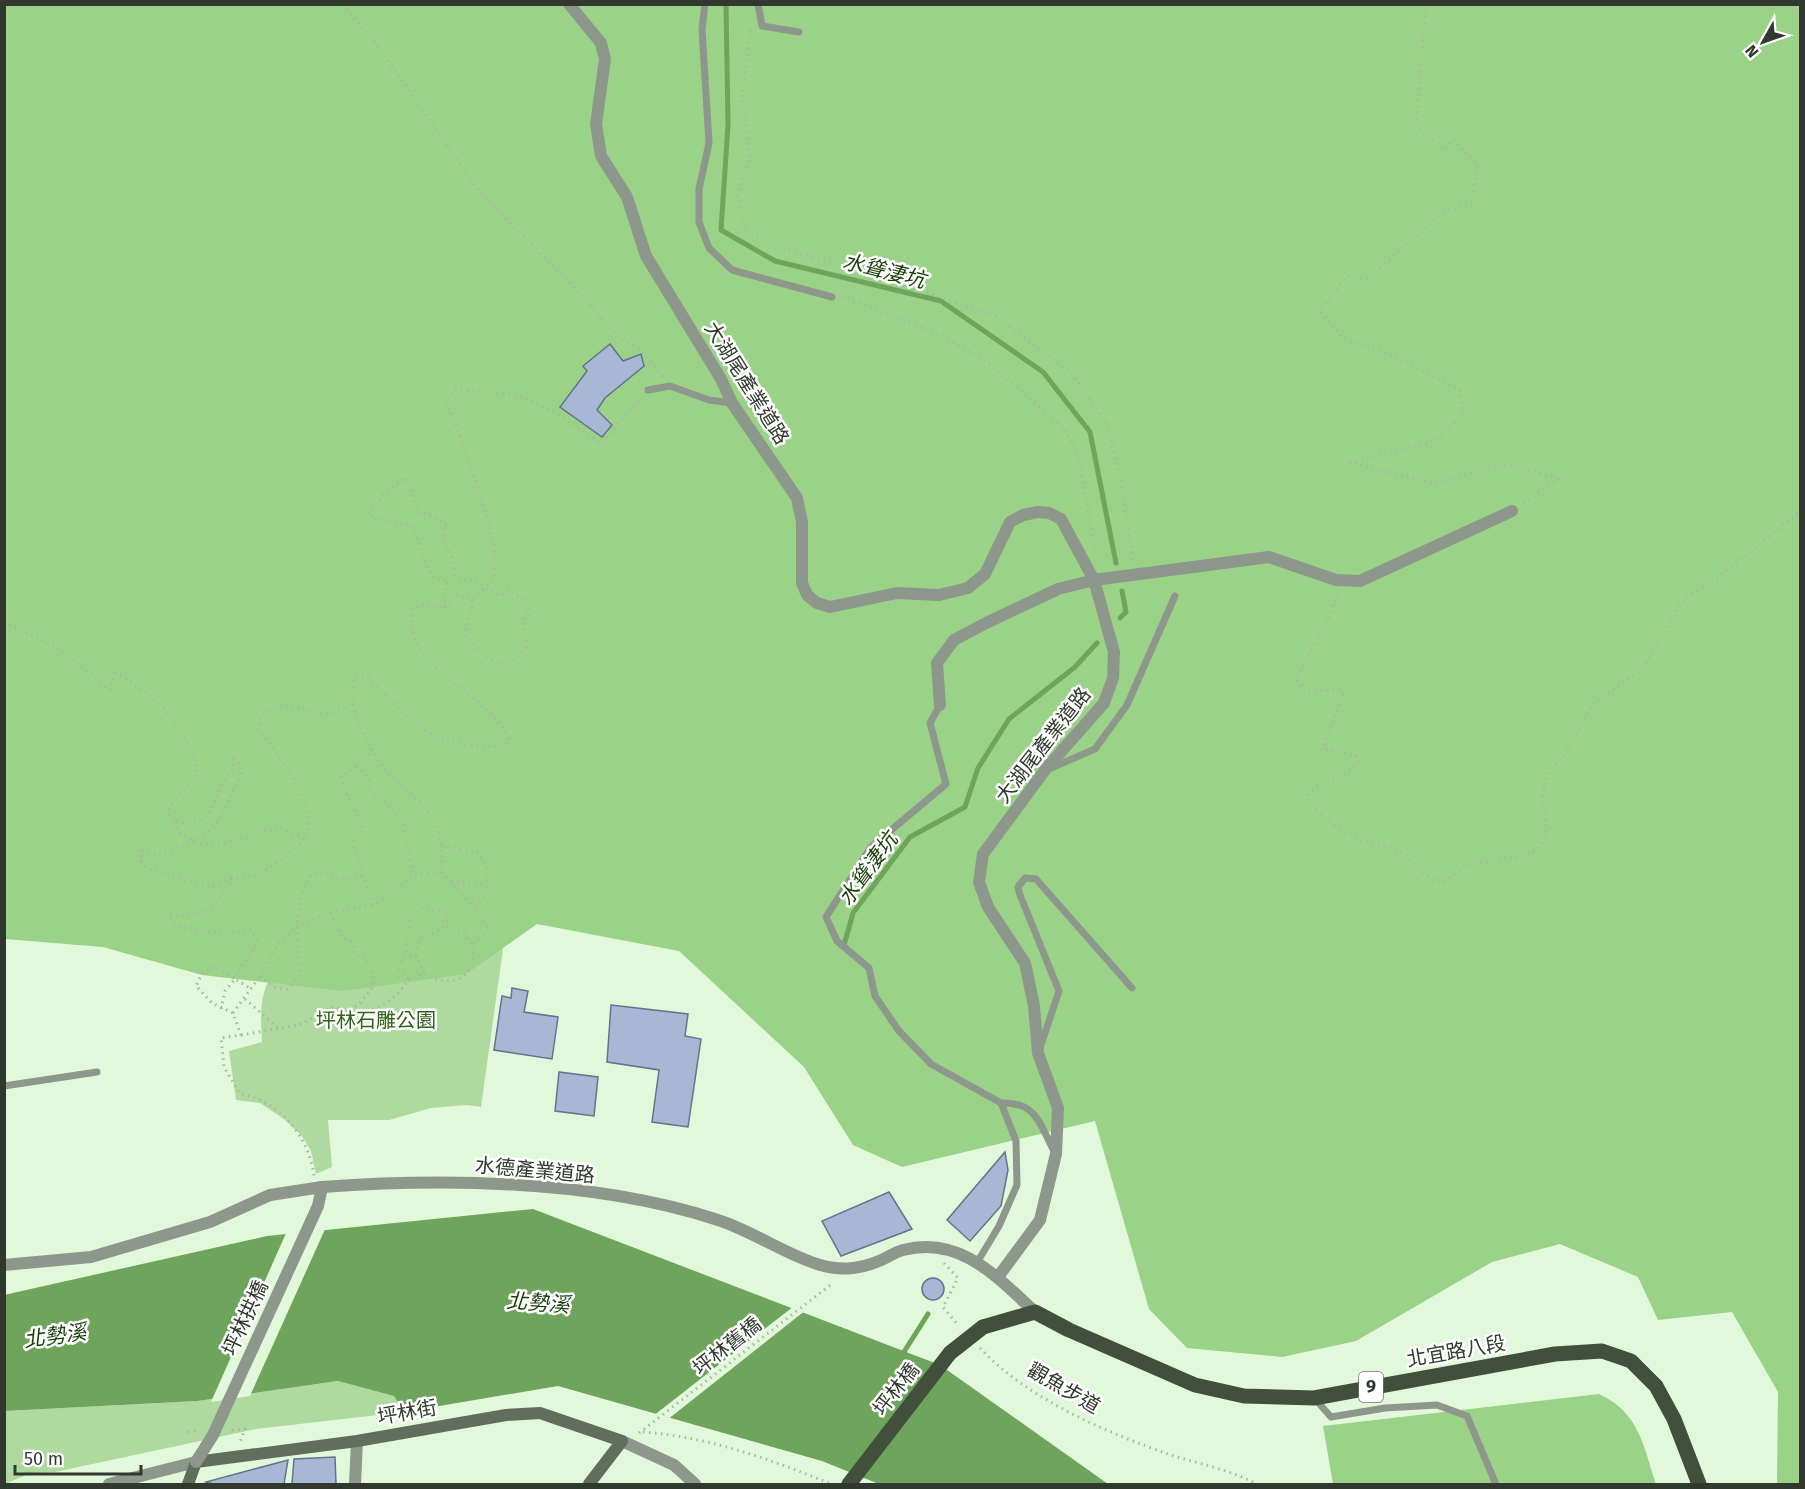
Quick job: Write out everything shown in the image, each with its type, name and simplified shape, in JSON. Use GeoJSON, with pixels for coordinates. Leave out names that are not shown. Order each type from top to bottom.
{"type":"FeatureCollection","features":[{"type":"Feature","properties":{"kind":"main road","name":"坪林橋"},"geometry":{"type":"LineString","coordinates":[[849,1485],[950,1353],[983,1327],[1035,1312]]}},
{"type":"Feature","properties":{"kind":"main road","name":"北宜路八段"},"geometry":{"type":"LineString","coordinates":[[1035,1312],[1069,1330],[1195,1385],[1244,1396],[1314,1398],[1555,1354],[1602,1351],[1631,1361],[1656,1386],[1674,1419],[1699,1485]]}},
{"type":"Feature","properties":{"kind":"main road","name":"坪林街"},"geometry":{"type":"LineString","coordinates":[[196,1462],[357,1441],[506,1415],[540,1413],[622,1441]]}},
{"type":"Feature","properties":{"kind":"main road"},"geometry":{"type":"LineString","coordinates":[[589,1485],[622,1441]]}},
{"type":"Feature","properties":{"kind":"main road"},"geometry":{"type":"LineString","coordinates":[[188,1485],[196,1462]]}},
{"type":"Feature","properties":{"kind":"street","name":"大湖尾產業道路"},"geometry":{"type":"LineString","coordinates":[[569,4],[601,43],[605,59],[596,124],[601,156],[627,197],[646,256],[721,379],[732,403],[797,498],[802,522],[802,583],[807,595],[817,603],[830,608],[897,593],[939,595],[968,588],[985,574],[1010,522],[1023,515],[1038,512],[1048,513],[1061,519],[1097,580],[1114,652],[1113,678],[1104,703],[1046,770],[983,854],[979,882],[988,907],[1025,963],[1034,1006],[1038,1053],[1058,1108],[1056,1154],[1040,1220],[998,1277]]}},
{"type":"Feature","properties":{"kind":"street"},"geometry":{"type":"LineString","coordinates":[[940,705],[937,663],[954,640],[1058,589],[1097,580],[1269,557],[1336,580],[1360,581],[1512,511]]}},
{"type":"Feature","properties":{"kind":"street","name":"水德產業道路"},"geometry":{"type":"LineString","coordinates":[[4,1265],[91,1257],[210,1222],[270,1195],[319,1187],[405,1182],[533,1187],[657,1203],[720,1221],[817,1264],[849,1270],[878,1262],[903,1250],[941,1247],[978,1261],[1035,1312]]}},
{"type":"Feature","properties":{"kind":"street","name":"坪林拱橋"},"geometry":{"type":"LineString","coordinates":[[196,1462],[213,1435],[318,1206],[319,1187]]}},
{"type":"Feature","properties":{"kind":"street"},"geometry":{"type":"LineString","coordinates":[[355,1485],[357,1441]]}},
{"type":"Feature","properties":{"kind":"street"},"geometry":{"type":"LineString","coordinates":[[622,1441],[674,1465],[696,1485]]}},
{"type":"Feature","properties":{"kind":"street"},"geometry":{"type":"LineString","coordinates":[[109,1485],[196,1462]]}},
{"type":"Feature","properties":{"kind":"lane"},"geometry":{"type":"LineString","coordinates":[[705,4],[702,29],[709,143],[699,189],[699,222],[710,248],[732,270],[833,295]]}},
{"type":"Feature","properties":{"kind":"lane"},"geometry":{"type":"LineString","coordinates":[[758,4],[762,26],[799,32]]}},
{"type":"Feature","properties":{"kind":"lane"},"geometry":{"type":"LineString","coordinates":[[648,390],[670,386],[709,400],[732,403]]}},
{"type":"Feature","properties":{"kind":"lane"},"geometry":{"type":"LineString","coordinates":[[1046,770],[1095,749],[1127,705],[1175,596]]}},
{"type":"Feature","properties":{"kind":"lane"},"geometry":{"type":"LineString","coordinates":[[940,705],[930,723],[946,784],[871,847],[826,917],[837,941],[869,968],[875,996],[899,1031],[931,1064],[1001,1103],[1019,1103],[1033,1112],[1056,1154]]}},
{"type":"Feature","properties":{"kind":"lane"},"geometry":{"type":"LineString","coordinates":[[1038,1053],[1059,991],[1020,895],[1018,887],[1025,879],[1036,879],[1132,988]]}},
{"type":"Feature","properties":{"kind":"lane"},"geometry":{"type":"LineString","coordinates":[[4,1086],[97,1072]]}},
{"type":"Feature","properties":{"kind":"lane"},"geometry":{"type":"LineString","coordinates":[[978,1261],[999,1226],[1017,1185],[1016,1141],[1001,1103]]}},
{"type":"Feature","properties":{"kind":"lane"},"geometry":{"type":"LineString","coordinates":[[1314,1398],[1331,1417],[1385,1408],[1437,1405],[1467,1416],[1495,1482]]}},
{"type":"Feature","properties":{"kind":"path"},"geometry":{"type":"LineString","coordinates":[[344,4],[374,41],[478,190],[574,287],[614,333],[642,351],[670,386]]}},
{"type":"Feature","properties":{"kind":"path"},"geometry":{"type":"LineString","coordinates":[[1426,4],[1416,126],[1444,150],[1453,140],[1477,165],[1472,202],[1445,211],[1367,279],[1347,276],[1320,311],[1342,338],[1403,360],[1460,390],[1463,414],[1435,441],[1350,463],[1436,484],[1504,463],[1558,479],[1512,511]]}},
{"type":"Feature","properties":{"kind":"path"},"geometry":{"type":"LineString","coordinates":[[751,24],[742,95],[750,155],[737,196],[746,230],[793,252],[878,275],[997,317],[1072,374],[1106,422],[1119,470],[1136,575]]}},
{"type":"Feature","properties":{"kind":"path"},"geometry":{"type":"LineString","coordinates":[[833,295],[941,335],[990,364],[1065,429],[1079,459],[1097,580]]}},
{"type":"Feature","properties":{"kind":"path"},"geometry":{"type":"LineString","coordinates":[[472,599],[493,578],[495,569],[488,523],[446,400],[456,389],[518,395],[556,413],[601,444],[648,390]]}},
{"type":"Feature","properties":{"kind":"path"},"geometry":{"type":"LineString","coordinates":[[445,608],[444,598],[448,581],[433,577],[428,570],[421,543],[413,527],[368,515],[384,494],[404,478],[411,483],[412,495],[419,513],[428,514],[447,525],[443,539],[453,560],[455,575],[463,580],[478,582],[500,596],[510,590],[528,607],[530,615],[523,620],[527,646],[511,664],[504,664],[489,657],[465,635],[466,621],[473,610],[472,599]]}},
{"type":"Feature","properties":{"kind":"path"},"geometry":{"type":"LineString","coordinates":[[1336,580],[1337,595],[1330,615],[1296,679],[1304,691],[1342,690],[1343,696],[1325,743],[1326,749],[1356,756],[1358,762],[1354,768],[1314,788],[1308,795],[1310,803],[1315,810],[1360,839],[1399,852],[1429,878],[1446,881],[1466,865],[1519,857],[1541,846],[1545,835],[1546,817],[1542,797],[1545,782],[1549,772],[1569,749],[1592,705],[1641,669],[1651,656],[1676,610],[1687,597],[1728,570],[1800,511]]}},
{"type":"Feature","properties":{"kind":"path"},"geometry":{"type":"LineString","coordinates":[[445,608],[456,594],[472,599]]}},
{"type":"Feature","properties":{"kind":"path"},"geometry":{"type":"LineString","coordinates":[[445,608],[422,604],[412,609],[410,617],[413,632],[423,652],[437,670],[486,709],[502,726],[508,739],[506,745],[479,746],[438,735],[419,727],[367,677],[357,676],[351,684],[352,703],[387,772],[422,803],[435,821],[441,846],[442,872],[474,907],[489,930],[472,945]]}},
{"type":"Feature","properties":{"kind":"path"},"geometry":{"type":"LineString","coordinates":[[4,622],[58,648],[110,690],[115,673],[148,693],[164,706],[181,729],[198,773],[169,807],[170,816],[181,834],[194,843],[218,845],[279,827],[306,839]]}},
{"type":"Feature","properties":{"kind":"path"},"geometry":{"type":"LineString","coordinates":[[175,821],[191,824],[209,814],[223,782],[234,768],[231,757],[239,762],[242,770],[221,818],[213,830],[194,843],[164,855],[153,855],[142,851],[140,860],[147,868],[210,887],[231,878],[241,879],[270,868],[306,839],[309,826],[300,797],[275,751],[258,730],[261,716],[273,707],[289,704],[327,714],[352,703]]}},
{"type":"Feature","properties":{"kind":"path"},"geometry":{"type":"LineString","coordinates":[[372,905],[353,842],[363,828],[344,790],[341,777],[368,758],[373,747]]}},
{"type":"Feature","properties":{"kind":"path"},"geometry":{"type":"LineString","coordinates":[[357,766],[369,779],[368,789],[381,797],[403,823],[413,874]]}},
{"type":"Feature","properties":{"kind":"path"},"geometry":{"type":"LineString","coordinates":[[441,846],[477,852],[486,862],[488,892],[483,900],[474,907]]}},
{"type":"Feature","properties":{"kind":"path"},"geometry":{"type":"LineString","coordinates":[[260,976],[274,987],[287,989],[299,976],[297,927],[306,882],[311,874],[321,872],[338,880],[362,876]]}},
{"type":"Feature","properties":{"kind":"path"},"geometry":{"type":"LineString","coordinates":[[233,1013],[260,976],[279,942],[297,927],[330,913],[372,905],[413,874],[442,872]]}},
{"type":"Feature","properties":{"kind":"path"},"geometry":{"type":"LineString","coordinates":[[221,1009],[225,991],[258,941],[254,932],[250,930],[228,934],[180,927],[168,916],[185,915],[210,907],[222,899],[231,878]]}},
{"type":"Feature","properties":{"kind":"path"},"geometry":{"type":"LineString","coordinates":[[451,882],[487,884]]}},
{"type":"Feature","properties":{"kind":"path"},"geometry":{"type":"LineString","coordinates":[[408,979],[396,967],[404,958],[411,918],[424,907],[434,912],[447,911],[447,926]]}},
{"type":"Feature","properties":{"kind":"path"},"geometry":{"type":"LineString","coordinates":[[330,913],[342,938],[352,942],[355,955],[363,956],[372,967],[374,986],[360,1003],[349,1011]]}},
{"type":"Feature","properties":{"kind":"path"},"geometry":{"type":"LineString","coordinates":[[447,926],[464,933],[476,957],[471,969],[461,977],[447,982],[435,981],[424,973],[416,955],[420,939],[447,926]]}},
{"type":"Feature","properties":{"kind":"path"},"geometry":{"type":"LineString","coordinates":[[404,958],[416,955]]}},
{"type":"Feature","properties":{"kind":"path"},"geometry":{"type":"LineString","coordinates":[[233,1013],[212,1003],[196,986],[202,974],[215,966],[250,988]]}},
{"type":"Feature","properties":{"kind":"path"},"geometry":{"type":"LineString","coordinates":[[319,1187],[308,1149],[291,1122],[257,1097],[240,1094],[224,1067],[221,1038],[279,1029],[313,1020],[333,1007],[359,1013],[394,997],[404,989],[408,979],[424,973]]}},
{"type":"Feature","properties":{"kind":"path"},"geometry":{"type":"LineString","coordinates":[[244,999],[279,1029]]}},
{"type":"Feature","properties":{"kind":"path"},"geometry":{"type":"LineString","coordinates":[[233,1013],[241,1035]]}},
{"type":"Feature","properties":{"kind":"path"},"geometry":{"type":"LineString","coordinates":[[941,1247],[945,1266],[958,1278],[943,1307],[961,1328]]}},
{"type":"Feature","properties":{"kind":"path","name":"坪林舊橋"},"geometry":{"type":"LineString","coordinates":[[831,1284],[641,1432],[675,1435],[729,1447],[775,1461],[831,1485]]}},
{"type":"Feature","properties":{"kind":"path","name":"觀魚步道"},"geometry":{"type":"LineString","coordinates":[[974,1342],[1010,1375],[1091,1423],[1257,1485]]}},
{"type":"Feature","properties":{"kind":"green space","name":"坪林石雕公園"},"geometry":{"type":"Polygon","coordinates":[[[516,856],[481,1107],[467,1105],[431,1108],[389,1120],[328,1120],[332,1167],[316,1174],[311,1151],[302,1136],[284,1119],[260,1103],[236,1100],[229,1051],[262,1042],[261,1017],[265,989],[281,957],[516,856]]]}},
{"type":"Feature","properties":{"kind":"green space"},"geometry":{"type":"Polygon","coordinates":[[[339,1381],[394,1396],[404,1412],[256,1429],[55,1472],[31,1473],[5,1484],[5,1411],[197,1401],[339,1381]]]}},
{"type":"Feature","properties":{"kind":"shaded area"},"geometry":{"type":"Polygon","coordinates":[[[4,5],[1800,5],[1800,1484],[1777,1484],[1778,1392],[1732,1312],[1658,1320],[1638,1277],[1560,1244],[1492,1262],[1356,1341],[1282,1357],[1187,1348],[1149,1309],[1095,1121],[902,1167],[853,1145],[804,1067],[679,951],[537,924],[466,974],[343,991],[202,975],[103,947],[5,939],[4,5]]]}},
{"type":"Feature","properties":{"kind":"shaded area"},"geometry":{"type":"Polygon","coordinates":[[[1599,1394],[1613,1402],[1632,1421],[1643,1444],[1656,1484],[1333,1484],[1323,1426],[1599,1394]]]}},
{"type":"Feature","properties":{"kind":"water","name":"北勢溪"},"geometry":{"type":"Polygon","coordinates":[[[533,1209],[940,1365],[1108,1484],[879,1484],[822,1461],[558,1386],[404,1412],[394,1396],[338,1381],[197,1401],[5,1411],[4,1295],[267,1236],[533,1209]]]}},
{"type":"Feature","properties":{"kind":"pier"},"geometry":{"type":"Polygon","coordinates":[[[326,1227],[250,1396],[211,1402],[287,1231],[326,1227]]]}},
{"type":"Feature","properties":{"kind":"pier"},"geometry":{"type":"Polygon","coordinates":[[[794,1306],[806,1310],[667,1420],[653,1416],[794,1306]]]}},
{"type":"Feature","properties":{"kind":"building"},"geometry":{"type":"Polygon","coordinates":[[[610,344],[623,361],[641,354],[644,366],[605,398],[597,410],[612,425],[602,437],[560,407],[587,371],[583,366],[610,344]]]}},
{"type":"Feature","properties":{"kind":"building"},"geometry":{"type":"Polygon","coordinates":[[[512,988],[528,991],[524,1012],[558,1017],[552,1059],[494,1050],[502,996],[511,998],[512,988]]]}},
{"type":"Feature","properties":{"kind":"building"},"geometry":{"type":"Polygon","coordinates":[[[611,1005],[688,1014],[685,1036],[701,1039],[688,1127],[652,1122],[659,1070],[607,1062],[611,1005]]]}},
{"type":"Feature","properties":{"kind":"building"},"geometry":{"type":"Polygon","coordinates":[[[559,1072],[598,1077],[594,1116],[555,1111],[559,1072]]]}},
{"type":"Feature","properties":{"kind":"building"},"geometry":{"type":"Polygon","coordinates":[[[1005,1152],[1008,1170],[1001,1206],[970,1241],[947,1220],[1005,1152]]]}},
{"type":"Feature","properties":{"kind":"building"},"geometry":{"type":"Polygon","coordinates":[[[889,1192],[912,1229],[841,1256],[822,1221],[889,1192]]]}},
{"type":"Feature","properties":{"kind":"building"},"geometry":{"type":"Polygon","coordinates":[[[933,1278],[941,1281],[944,1289],[941,1297],[933,1300],[925,1297],[922,1289],[925,1281],[933,1278]]]}},
{"type":"Feature","properties":{"kind":"building"},"geometry":{"type":"Polygon","coordinates":[[[335,1457],[336,1484],[292,1484],[294,1459],[335,1457]]]}},
{"type":"Feature","properties":{"kind":"building"},"geometry":{"type":"Polygon","coordinates":[[[288,1460],[284,1484],[213,1484],[206,1482],[288,1460]]]}},
{"type":"Feature","properties":{"kind":"waterway","name":"水聳淒坑"},"geometry":{"type":"LineString","coordinates":[[726,4],[728,125],[721,230],[775,261],[941,301],[1043,372],[1090,432],[1116,563]]}},
{"type":"Feature","properties":{"kind":"waterway","name":"水聳淒坑"},"geometry":{"type":"LineString","coordinates":[[1120,618],[1126,612],[1122,591]]}},
{"type":"Feature","properties":{"kind":"waterway","name":"水聳淒坑"},"geometry":{"type":"LineString","coordinates":[[844,945],[853,913],[910,837],[965,807],[978,768],[1009,719],[1075,667],[1097,643]]}},
{"type":"Feature","properties":{"kind":"waterway","name":"水聳淒坑"},"geometry":{"type":"LineString","coordinates":[[902,1355],[928,1314]]}}]}
